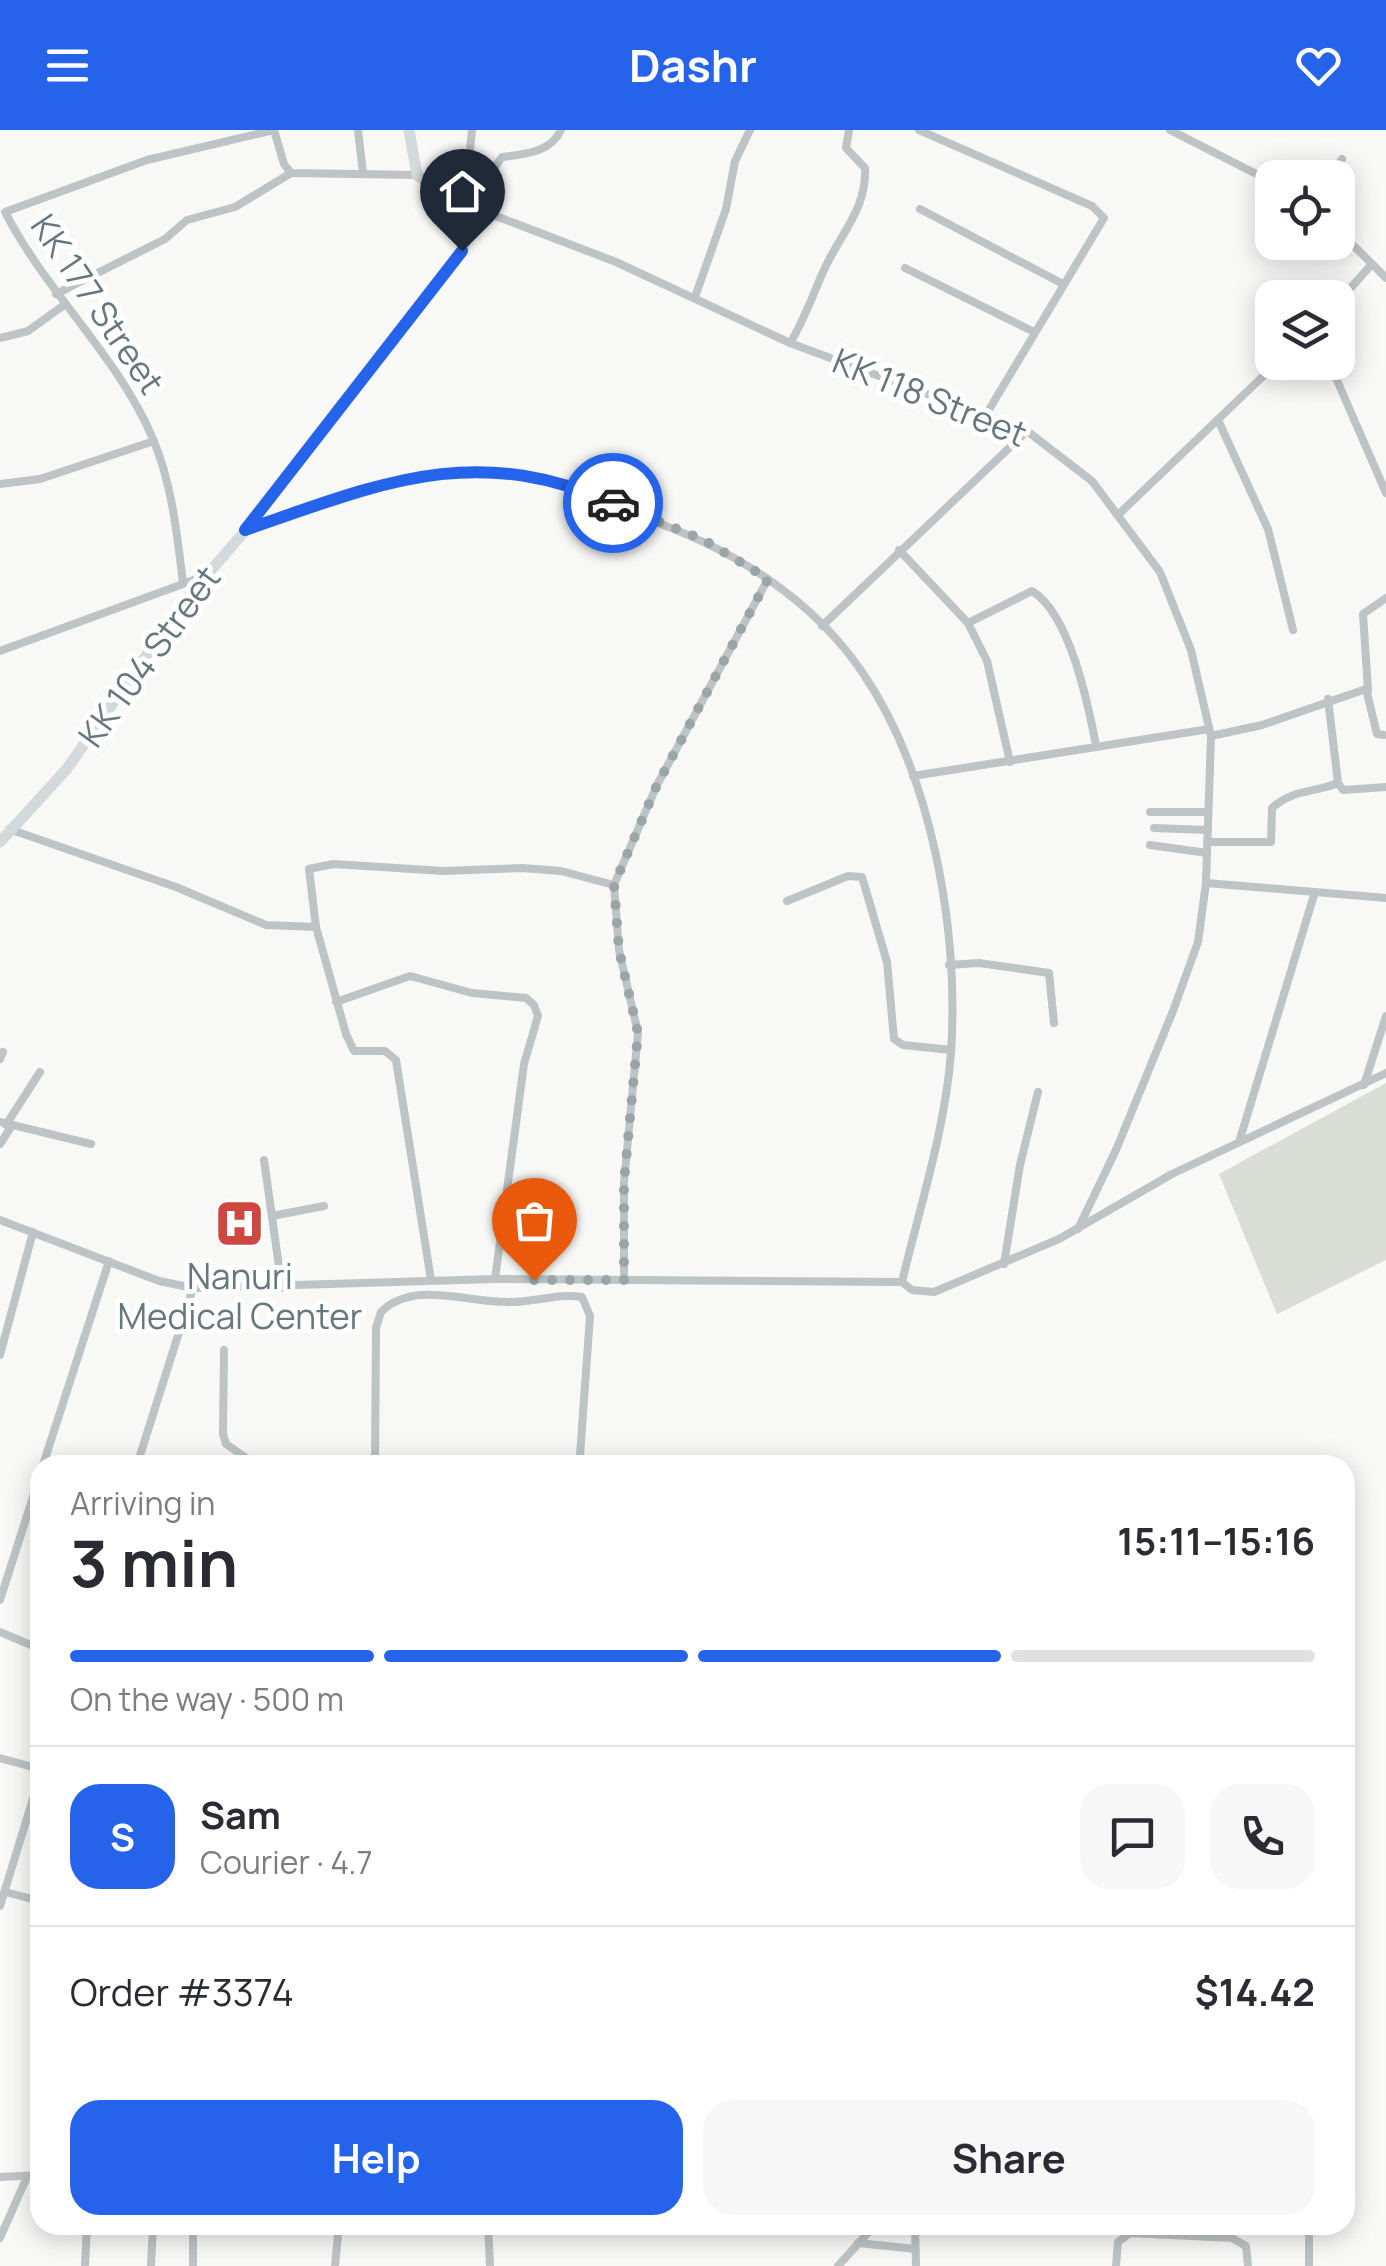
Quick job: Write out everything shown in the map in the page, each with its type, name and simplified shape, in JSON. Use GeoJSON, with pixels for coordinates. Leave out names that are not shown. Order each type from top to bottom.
{"type":"FeatureCollection","features":[{"type":"Feature","properties":{"kind":"street"},"geometry":{"type":"LineString","coordinates":[[274,130],[284,164],[292,173]]}},
{"type":"Feature","properties":{"kind":"street","name":"KK 177 Street"},"geometry":{"type":"LineString","coordinates":[[183,582],[173,507],[154,441],[127,394],[2,213],[147,160],[274,130]]}},
{"type":"Feature","properties":{"kind":"street"},"geometry":{"type":"LineString","coordinates":[[358,130],[362,173]]}},
{"type":"Feature","properties":{"kind":"street"},"geometry":{"type":"LineString","coordinates":[[409,130],[417,175]]}},
{"type":"Feature","properties":{"kind":"street"},"geometry":{"type":"LineString","coordinates":[[470,227],[464,212],[472,130]]}},
{"type":"Feature","properties":{"kind":"street"},"geometry":{"type":"LineString","coordinates":[[464,212],[502,157],[534,152],[558,137],[560,130]]}},
{"type":"Feature","properties":{"kind":"street"},"geometry":{"type":"LineString","coordinates":[[695,297],[726,209],[736,162],[750,130]]}},
{"type":"Feature","properties":{"kind":"street"},"geometry":{"type":"LineString","coordinates":[[790,343],[865,196],[865,168],[846,148],[849,130]]}},
{"type":"Feature","properties":{"kind":"street"},"geometry":{"type":"LineString","coordinates":[[919,130],[1102,212],[1101,225],[987,413]]}},
{"type":"Feature","properties":{"kind":"street"},"geometry":{"type":"LineString","coordinates":[[1170,130],[1255,173]]}},
{"type":"Feature","properties":{"kind":"street"},"geometry":{"type":"LineString","coordinates":[[56,294],[165,239],[187,220],[234,207],[292,173],[417,175],[464,212]]}},
{"type":"Feature","properties":{"kind":"street"},"geometry":{"type":"LineString","coordinates":[[0,201],[2,213]]}},
{"type":"Feature","properties":{"kind":"street"},"geometry":{"type":"LineString","coordinates":[[920,209],[1063,284]]}},
{"type":"Feature","properties":{"kind":"street","name":"KK 118 Street"},"geometry":{"type":"LineString","coordinates":[[470,227],[480,218],[496,216],[695,297],[790,343],[1027,431],[1092,482],[1120,513],[1176,604],[1210,732],[1206,883],[1198,942],[1116,1150],[1078,1228]]}},
{"type":"Feature","properties":{"kind":"street","name":"KK 104 Street"},"geometry":{"type":"LineString","coordinates":[[0,842],[66,770],[204,577],[454,264],[470,227]]}},
{"type":"Feature","properties":{"kind":"street"},"geometry":{"type":"LineString","coordinates":[[1355,247],[1386,278]]}},
{"type":"Feature","properties":{"kind":"street"},"geometry":{"type":"LineString","coordinates":[[1355,283],[1372,264]]}},
{"type":"Feature","properties":{"kind":"street"},"geometry":{"type":"LineString","coordinates":[[905,268],[1034,332]]}},
{"type":"Feature","properties":{"kind":"street"},"geometry":{"type":"LineString","coordinates":[[0,338],[28,331],[64,305]]}},
{"type":"Feature","properties":{"kind":"street"},"geometry":{"type":"LineString","coordinates":[[1120,513],[1259,380]]}},
{"type":"Feature","properties":{"kind":"street"},"geometry":{"type":"LineString","coordinates":[[1337,380],[1386,493]]}},
{"type":"Feature","properties":{"kind":"street"},"geometry":{"type":"LineString","coordinates":[[1218,420],[1268,529],[1294,630]]}},
{"type":"Feature","properties":{"kind":"street"},"geometry":{"type":"LineString","coordinates":[[822,626],[1027,431]]}},
{"type":"Feature","properties":{"kind":"street"},"geometry":{"type":"LineString","coordinates":[[0,482],[40,478],[154,441]]}},
{"type":"Feature","properties":{"kind":"street"},"geometry":{"type":"LineString","coordinates":[[245,530],[394,479],[452,471],[506,474],[598,496],[704,540],[768,579],[822,626],[860,669],[912,776],[942,887],[949,964],[951,1050],[936,1142],[902,1282]]}},
{"type":"Feature","properties":{"kind":"street"},"geometry":{"type":"LineString","coordinates":[[898,550],[968,623],[987,660],[1010,762]]}},
{"type":"Feature","properties":{"kind":"street"},"geometry":{"type":"LineString","coordinates":[[0,651],[204,577]]}},
{"type":"Feature","properties":{"kind":"street"},"geometry":{"type":"LineString","coordinates":[[624,1280],[624,1182],[638,1033],[619,950],[614,885],[657,785],[768,579]]}},
{"type":"Feature","properties":{"kind":"street"},"geometry":{"type":"LineString","coordinates":[[968,623],[1022,593],[1032,591],[1043,598],[1074,662],[1096,745]]}},
{"type":"Feature","properties":{"kind":"street"},"geometry":{"type":"LineString","coordinates":[[1384,735],[1377,734],[1368,691],[1362,614],[1386,598]]}},
{"type":"Feature","properties":{"kind":"street"},"geometry":{"type":"LineString","coordinates":[[912,776],[1276,720],[1328,699],[1368,691]]}},
{"type":"Feature","properties":{"kind":"street"},"geometry":{"type":"LineString","coordinates":[[1328,699],[1338,783],[1343,790],[1386,787]]}},
{"type":"Feature","properties":{"kind":"street"},"geometry":{"type":"LineString","coordinates":[[1207,842],[1271,842],[1272,808],[1278,802],[1305,788],[1338,783]]}},
{"type":"Feature","properties":{"kind":"street"},"geometry":{"type":"LineString","coordinates":[[1150,812],[1208,812]]}},
{"type":"Feature","properties":{"kind":"street"},"geometry":{"type":"LineString","coordinates":[[1154,828],[1208,830]]}},
{"type":"Feature","properties":{"kind":"street"},"geometry":{"type":"LineString","coordinates":[[9,829],[176,888],[266,926],[316,927]]}},
{"type":"Feature","properties":{"kind":"street"},"geometry":{"type":"LineString","coordinates":[[1150,845],[1207,853]]}},
{"type":"Feature","properties":{"kind":"street"},"geometry":{"type":"LineString","coordinates":[[431,1280],[396,1060],[391,1052],[354,1050],[336,1002],[316,927],[309,869],[320,864],[541,870],[614,885]]}},
{"type":"Feature","properties":{"kind":"street"},"geometry":{"type":"LineString","coordinates":[[787,901],[848,876],[862,877],[887,962],[894,1039],[904,1045],[951,1050]]}},
{"type":"Feature","properties":{"kind":"street"},"geometry":{"type":"LineString","coordinates":[[1206,883],[1386,898]]}},
{"type":"Feature","properties":{"kind":"street"},"geometry":{"type":"LineString","coordinates":[[1240,1140],[1314,895]]}},
{"type":"Feature","properties":{"kind":"street"},"geometry":{"type":"LineString","coordinates":[[949,964],[979,963],[1049,973],[1054,980],[1054,1023]]}},
{"type":"Feature","properties":{"kind":"street"},"geometry":{"type":"LineString","coordinates":[[336,1002],[410,976],[472,992],[526,998],[534,1005],[538,1016],[524,1064],[494,1279]]}},
{"type":"Feature","properties":{"kind":"street"},"geometry":{"type":"LineString","coordinates":[[1364,1085],[1386,1016]]}},
{"type":"Feature","properties":{"kind":"street"},"geometry":{"type":"LineString","coordinates":[[0,1144],[6,1125],[40,1072]]}},
{"type":"Feature","properties":{"kind":"street"},"geometry":{"type":"LineString","coordinates":[[0,1220],[193,1288],[494,1279],[902,1282],[912,1290],[934,1292],[1004,1264],[1240,1140],[1386,1073]]}},
{"type":"Feature","properties":{"kind":"street"},"geometry":{"type":"LineString","coordinates":[[1004,1264],[1038,1092]]}},
{"type":"Feature","properties":{"kind":"street"},"geometry":{"type":"LineString","coordinates":[[6,1125],[73,1136],[92,1144]]}},
{"type":"Feature","properties":{"kind":"street"},"geometry":{"type":"LineString","coordinates":[[264,1160],[282,1288]]}},
{"type":"Feature","properties":{"kind":"street"},"geometry":{"type":"LineString","coordinates":[[272,1216],[324,1206]]}},
{"type":"Feature","properties":{"kind":"street"},"geometry":{"type":"LineString","coordinates":[[0,1355],[33,1232]]}},
{"type":"Feature","properties":{"kind":"street"},"geometry":{"type":"LineString","coordinates":[[46,1455],[109,1261]]}},
{"type":"Feature","properties":{"kind":"street"},"geometry":{"type":"LineString","coordinates":[[140,1455],[193,1288]]}},
{"type":"Feature","properties":{"kind":"street"},"geometry":{"type":"LineString","coordinates":[[375,1455],[376,1328],[381,1312],[408,1297],[439,1296],[510,1303],[582,1297],[590,1316],[580,1455]]}},
{"type":"Feature","properties":{"kind":"street"},"geometry":{"type":"LineString","coordinates":[[224,1350],[223,1434],[226,1444],[242,1455]]}},
{"type":"Feature","properties":{"kind":"street"},"geometry":{"type":"LineString","coordinates":[[0,1600],[30,1507]]}},
{"type":"Feature","properties":{"kind":"street"},"geometry":{"type":"LineString","coordinates":[[0,1632],[30,1646]]}},
{"type":"Feature","properties":{"kind":"street"},"geometry":{"type":"LineString","coordinates":[[0,1758],[30,1768]]}},
{"type":"Feature","properties":{"kind":"street"},"geometry":{"type":"LineString","coordinates":[[0,1906],[30,1806]]}},
{"type":"Feature","properties":{"kind":"street"},"geometry":{"type":"LineString","coordinates":[[5,1892],[30,1898]]}},
{"type":"Feature","properties":{"kind":"street"},"geometry":{"type":"LineString","coordinates":[[0,2176],[30,2177]]}},
{"type":"Feature","properties":{"kind":"street"},"geometry":{"type":"LineString","coordinates":[[0,2238],[27,2177]]}},
{"type":"Feature","properties":{"kind":"street"},"geometry":{"type":"LineString","coordinates":[[85,2266],[86,2235]]}},
{"type":"Feature","properties":{"kind":"street"},"geometry":{"type":"LineString","coordinates":[[151,2266],[152,2235]]}},
{"type":"Feature","properties":{"kind":"street"},"geometry":{"type":"LineString","coordinates":[[193,2235],[193,2266]]}},
{"type":"Feature","properties":{"kind":"street"},"geometry":{"type":"LineString","coordinates":[[335,2266],[338,2235]]}},
{"type":"Feature","properties":{"kind":"street"},"geometry":{"type":"LineString","coordinates":[[488,2235],[490,2266]]}},
{"type":"Feature","properties":{"kind":"street"},"geometry":{"type":"LineString","coordinates":[[838,2266],[866,2235]]}},
{"type":"Feature","properties":{"kind":"street"},"geometry":{"type":"LineString","coordinates":[[915,2235],[916,2266]]}},
{"type":"Feature","properties":{"kind":"street"},"geometry":{"type":"LineString","coordinates":[[1116,2266],[1118,2242],[1127,2235]]}},
{"type":"Feature","properties":{"kind":"street"},"geometry":{"type":"LineString","coordinates":[[1171,2235],[1232,2238],[1246,2246],[1248,2266]]}},
{"type":"Feature","properties":{"kind":"street"},"geometry":{"type":"LineString","coordinates":[[1309,2235],[1309,2266]]}},
{"type":"Feature","properties":{"kind":"street"},"geometry":{"type":"LineString","coordinates":[[858,2244],[916,2250]]}},
{"type":"Feature","properties":{"kind":"shaded area"},"geometry":{"type":"Polygon","coordinates":[[[1386,1083],[1386,1260],[1277,1314],[1219,1174],[1386,1083]]]}},
{"type":"Feature","properties":{"kind":"way so far"},"geometry":{"type":"LineString","coordinates":[[534,1280],[624,1280],[624,1182],[638,1033],[619,950],[614,885],[657,785],[724,667],[768,579],[704,540],[613,503]]}},
{"type":"Feature","properties":{"kind":"place","name":"Nanuri Medical Center"},"geometry":{"type":"Point","coordinates":[240,1224]}},
{"type":"Feature","properties":{"kind":"route"},"geometry":{"type":"LineString","coordinates":[[462,251],[245,530],[394,479],[436,472],[506,474],[560,485],[613,503]]}}]}
